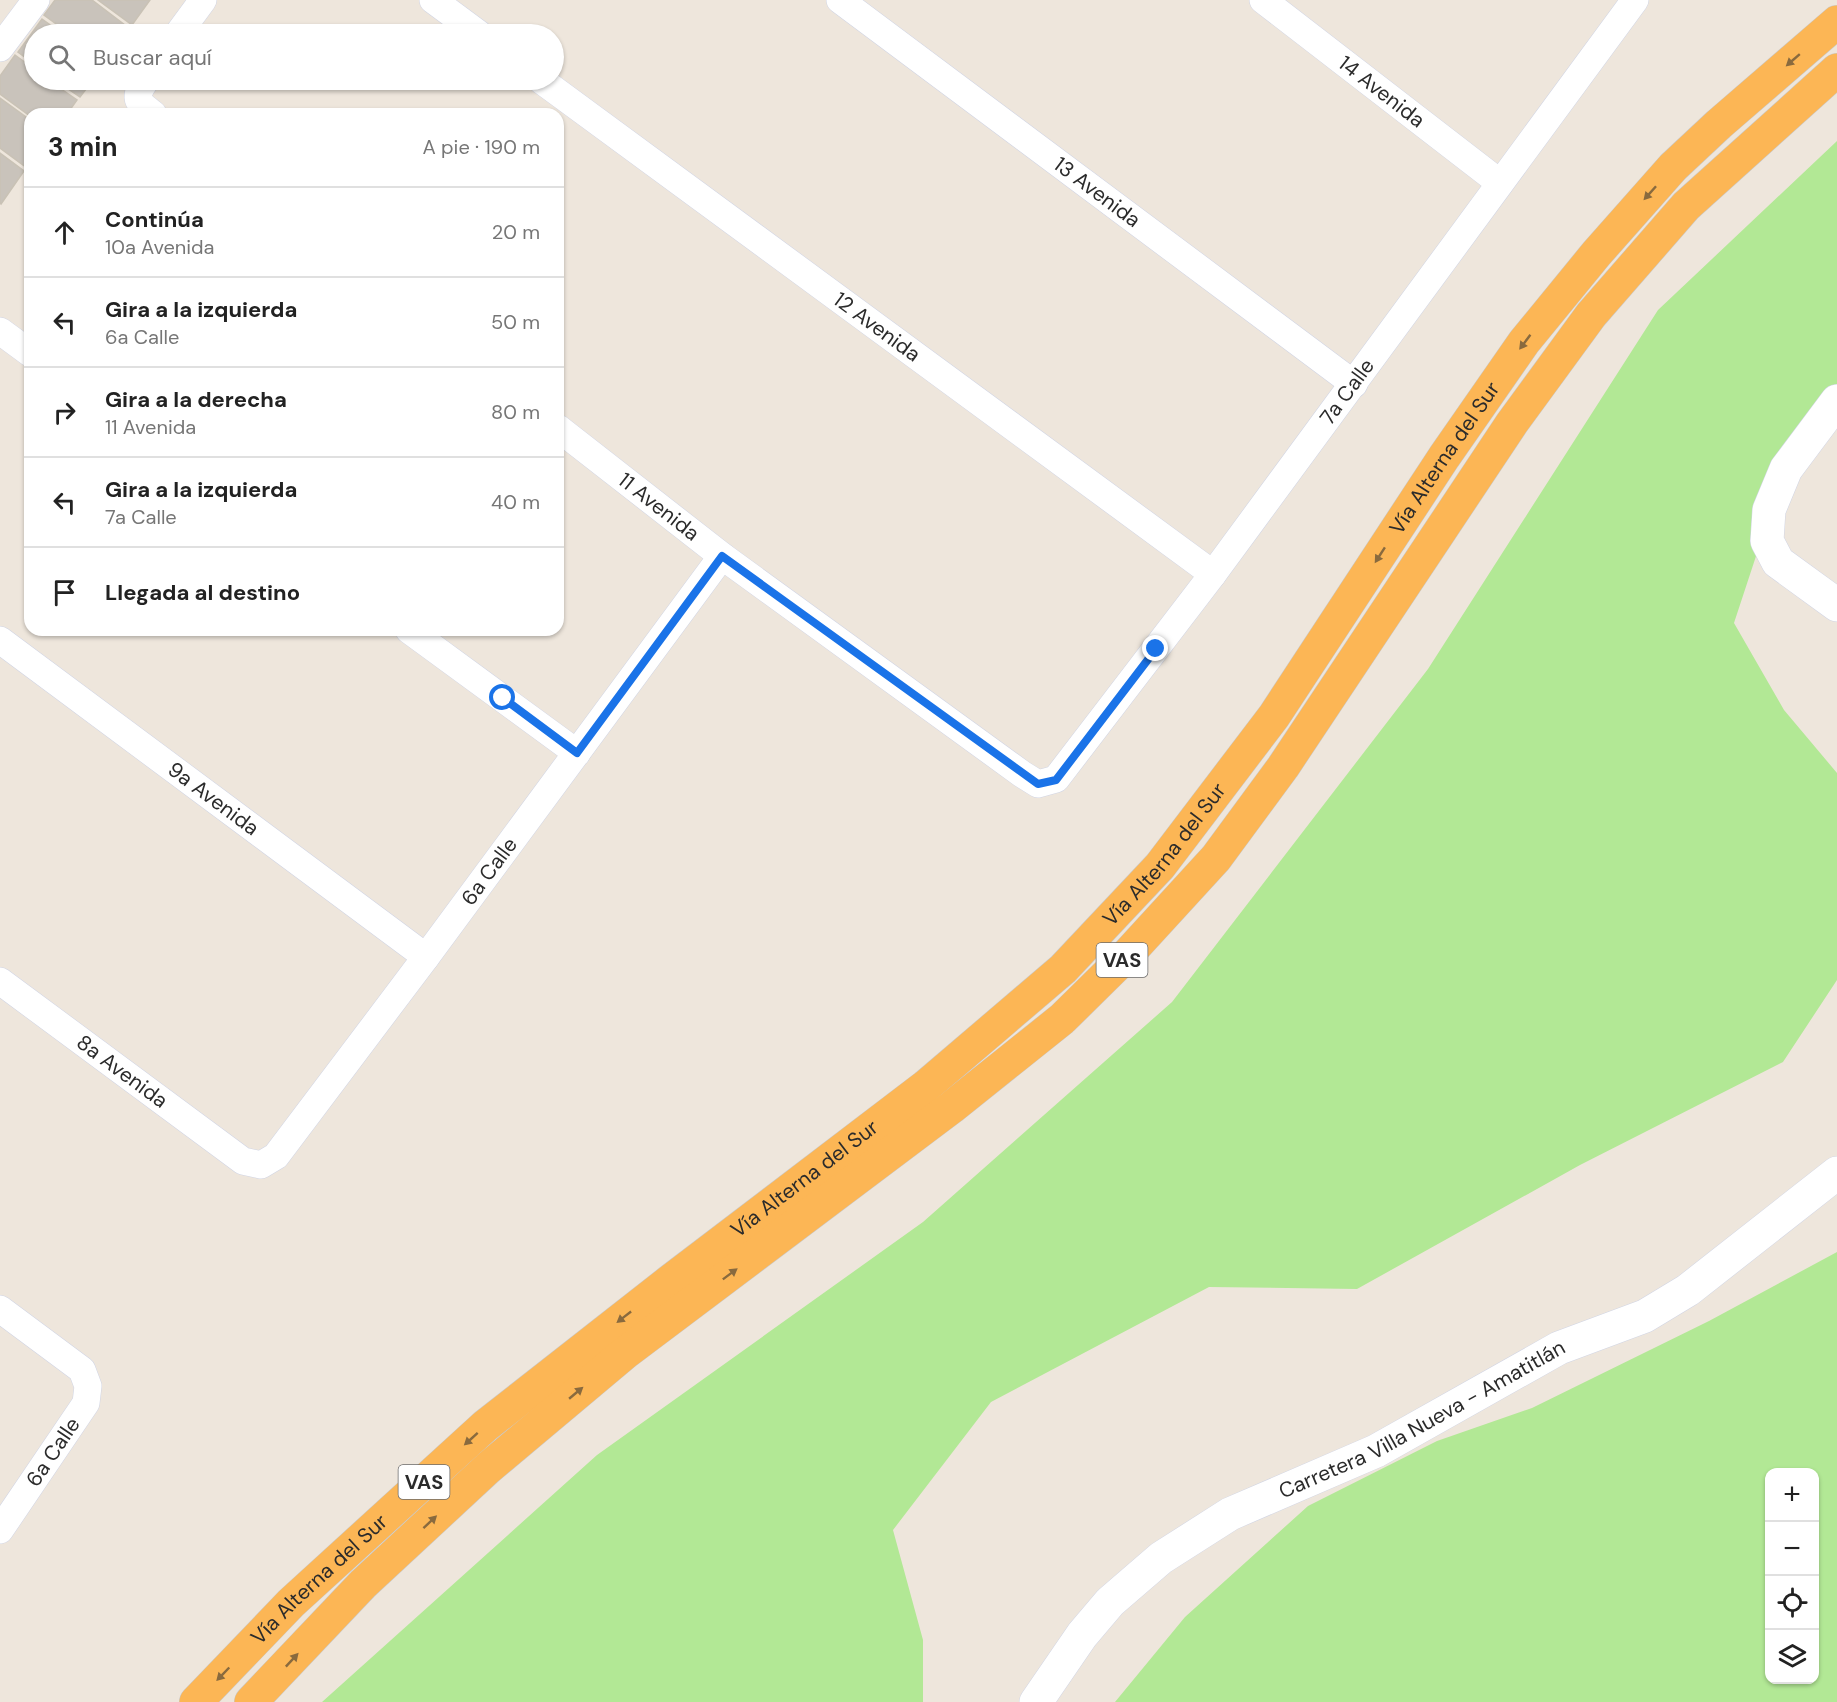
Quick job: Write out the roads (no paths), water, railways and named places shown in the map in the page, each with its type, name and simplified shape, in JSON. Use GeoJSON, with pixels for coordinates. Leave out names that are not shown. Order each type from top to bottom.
{"type":"FeatureCollection","features":[{"type":"Feature","properties":{"kind":"highway","name":"Vía Alterna del Sur"},"geometry":{"type":"LineString","coordinates":[[196,1702],[291,1603],[485,1426],[670,1281],[926,1086],[1063,969],[1160,866],[1274,716],[1451,447],[1524,342],[1596,254],[1673,167],[1837,22]]}},
{"type":"Feature","properties":{"kind":"highway","name":"Vía Alterna del Sur"},"geometry":{"type":"LineString","coordinates":[[251,1702],[363,1584],[488,1468],[625,1353],[952,1107],[1062,1019],[1128,954],[1216,858],[1283,767],[1512,423],[1591,315],[1686,206],[1837,70]]}},
{"type":"Feature","properties":{"kind":"street"},"geometry":{"type":"LineString","coordinates":[[0,48],[36,0]]}},
{"type":"Feature","properties":{"kind":"street"},"geometry":{"type":"LineString","coordinates":[[185,24],[203,0]]}},
{"type":"Feature","properties":{"kind":"street"},"geometry":{"type":"LineString","coordinates":[[432,0],[465,24]]}},
{"type":"Feature","properties":{"kind":"street","name":"13 Avenida"},"geometry":{"type":"LineString","coordinates":[[840,0],[1354,384]]}},
{"type":"Feature","properties":{"kind":"street","name":"14 Avenida"},"geometry":{"type":"LineString","coordinates":[[1263,0],[1500,183]]}},
{"type":"Feature","properties":{"kind":"street","name":"7a Calle"},"geometry":{"type":"LineString","coordinates":[[1056,780],[1213,574],[1635,0]]}},
{"type":"Feature","properties":{"kind":"street","name":"12 Avenida"},"geometry":{"type":"LineString","coordinates":[[555,90],[1213,574]]}},
{"type":"Feature","properties":{"kind":"street"},"geometry":{"type":"LineString","coordinates":[[0,331],[24,349]]}},
{"type":"Feature","properties":{"kind":"street"},"geometry":{"type":"LineString","coordinates":[[1837,401],[1786,469],[1769,510],[1767,542],[1778,562],[1837,605]]}},
{"type":"Feature","properties":{"kind":"street","name":"11 Avenida"},"geometry":{"type":"LineString","coordinates":[[564,434],[722,556],[1022,774],[1038,784],[1056,780]]}},
{"type":"Feature","properties":{"kind":"street","name":"6a Calle"},"geometry":{"type":"LineString","coordinates":[[243,1161],[261,1165],[276,1156],[722,556]]}},
{"type":"Feature","properties":{"kind":"street"},"geometry":{"type":"LineString","coordinates":[[417,636],[577,753]]}},
{"type":"Feature","properties":{"kind":"street","name":"9a Avenida"},"geometry":{"type":"LineString","coordinates":[[0,640],[426,957]]}},
{"type":"Feature","properties":{"kind":"street","name":"8a Avenida"},"geometry":{"type":"LineString","coordinates":[[0,981],[243,1161]]}},
{"type":"Feature","properties":{"kind":"street","name":"Carretera Villa Nueva - Amatitlán"},"geometry":{"type":"LineString","coordinates":[[1036,1702],[1082,1635],[1103,1611],[1161,1558],[1230,1514],[1376,1452],[1559,1348],[1644,1316],[1688,1290],[1837,1173]]}},
{"type":"Feature","properties":{"kind":"street","name":"6a Calle"},"geometry":{"type":"LineString","coordinates":[[0,1309],[82,1371],[88,1386],[86,1403],[0,1530]]}}]}
